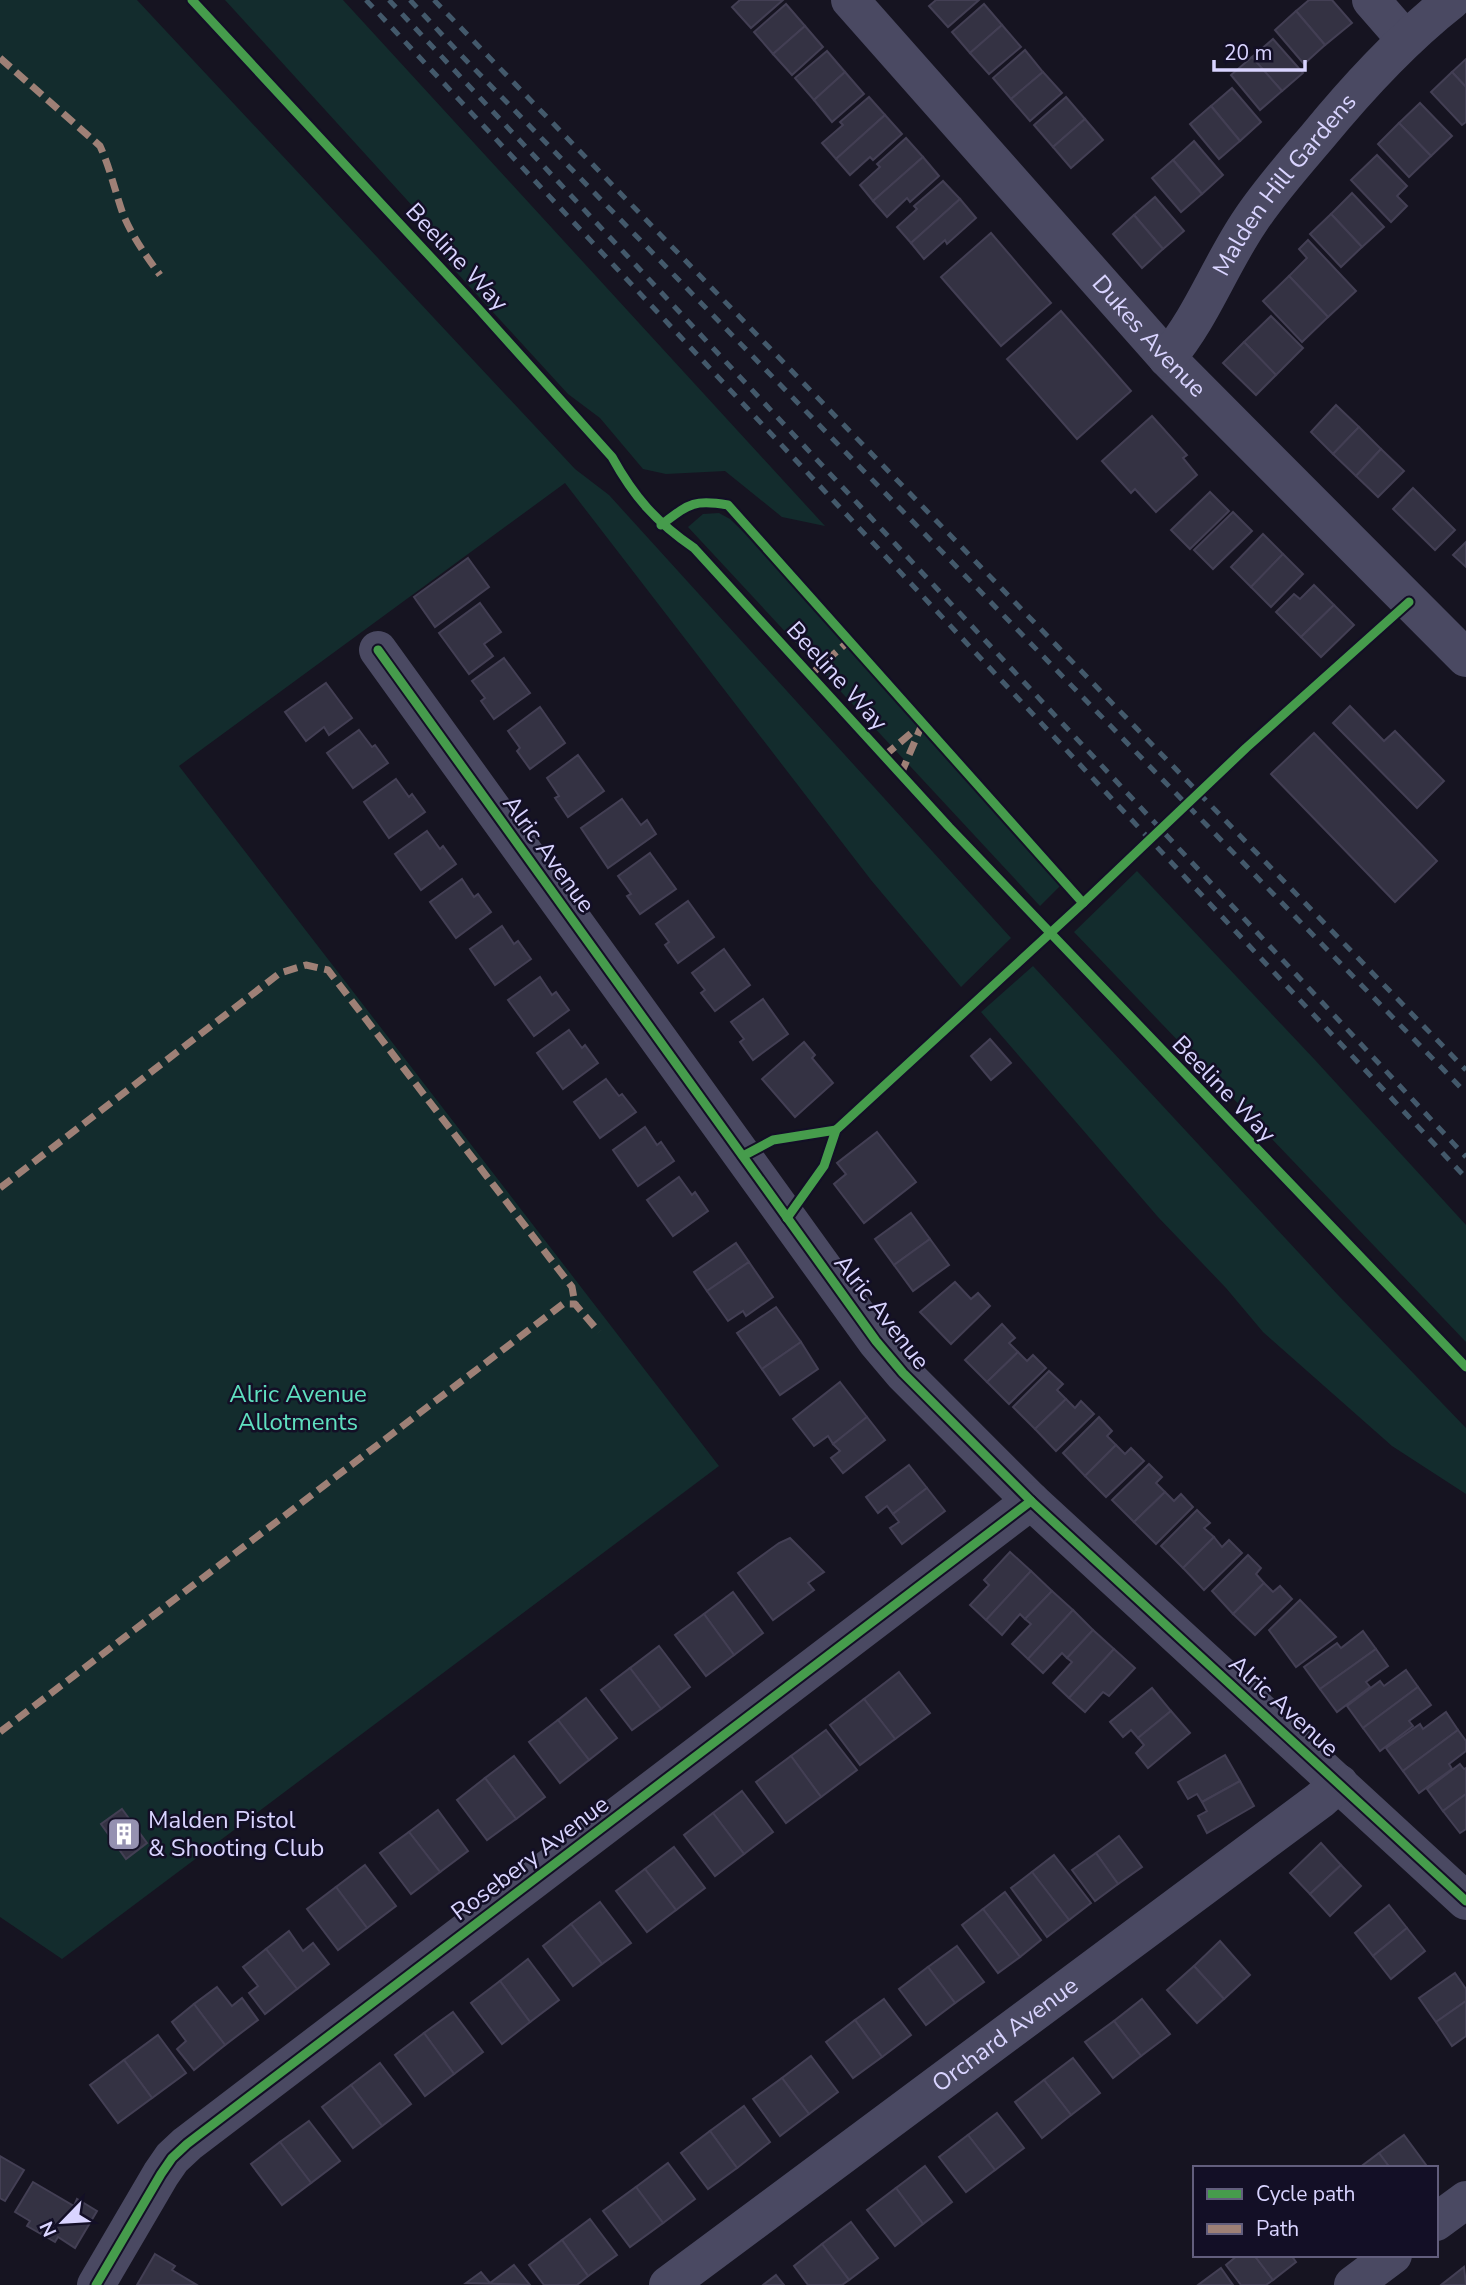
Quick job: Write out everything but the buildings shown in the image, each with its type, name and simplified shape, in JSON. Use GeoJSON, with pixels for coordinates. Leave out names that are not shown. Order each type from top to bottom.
{"type":"FeatureCollection","features":[{"type":"Feature","properties":{"kind":"street","name":"Dukes Avenue"},"geometry":{"type":"LineString","coordinates":[[850,0],[1167,358],[1466,657]]}},
{"type":"Feature","properties":{"kind":"street"},"geometry":{"type":"LineString","coordinates":[[1371,0],[1405,39]]}},
{"type":"Feature","properties":{"kind":"street","name":"Malden Hill Gardens"},"geometry":{"type":"LineString","coordinates":[[1167,358],[1181,342],[1231,252],[1275,187],[1339,110],[1405,39],[1452,0]]}},
{"type":"Feature","properties":{"kind":"street","name":"Alric Avenue"},"geometry":{"type":"LineString","coordinates":[[378,650],[876,1341],[903,1373],[1031,1501],[1466,1901]]}},
{"type":"Feature","properties":{"kind":"street","name":"Rosebery Avenue"},"geometry":{"type":"LineString","coordinates":[[96,2285],[160,2174],[187,2144],[1031,1501]]}},
{"type":"Feature","properties":{"kind":"street","name":"Orchard Avenue"},"geometry":{"type":"LineString","coordinates":[[668,2285],[1320,1800],[1339,1783]]}},
{"type":"Feature","properties":{"kind":"street"},"geometry":{"type":"LineString","coordinates":[[1438,2221],[1466,2200]]}},
{"type":"Feature","properties":{"kind":"street"},"geometry":{"type":"LineString","coordinates":[[1353,2285],[1390,2257]]}},
{"type":"Feature","properties":{"kind":"green space","name":"Alric Avenue Allotments"},"geometry":{"type":"Polygon","coordinates":[[[0,0],[137,0],[575,469],[609,495],[1011,938],[961,987],[871,880],[565,483],[179,766],[719,1466],[62,1959],[0,1917],[0,0]]]}},
{"type":"Feature","properties":{"kind":"green space"},"geometry":{"type":"Polygon","coordinates":[[[225,0],[343,0],[825,526],[782,517],[725,471],[666,474],[643,469],[600,418],[568,394],[448,263],[427,222],[225,0]]]}},
{"type":"Feature","properties":{"kind":"green space"},"geometry":{"type":"Polygon","coordinates":[[[719,513],[730,519],[768,556],[1060,886],[1040,906],[688,527],[703,514],[719,513]]]}},
{"type":"Feature","properties":{"kind":"green space"},"geometry":{"type":"Polygon","coordinates":[[[1137,871],[1466,1225],[1466,1342],[1074,932],[1137,871]]]}},
{"type":"Feature","properties":{"kind":"green space"},"geometry":{"type":"Polygon","coordinates":[[[1033,966],[1337,1294],[1466,1428],[1466,1494],[1392,1446],[1263,1332],[1226,1288],[1158,1217],[981,1012],[1033,966]]]}},
{"type":"Feature","properties":{"kind":"railway"},"geometry":{"type":"LineString","coordinates":[[366,0],[1466,1178]]}},
{"type":"Feature","properties":{"kind":"railway"},"geometry":{"type":"LineString","coordinates":[[389,0],[1466,1157]]}},
{"type":"Feature","properties":{"kind":"railway"},"geometry":{"type":"LineString","coordinates":[[410,0],[1466,1093]]}},
{"type":"Feature","properties":{"kind":"railway"},"geometry":{"type":"LineString","coordinates":[[434,0],[1466,1070]]}},
{"type":"Feature","properties":{"kind":"marked path"},"geometry":{"type":"LineString","coordinates":[[0,58],[100,146],[123,214],[160,275]]}},
{"type":"Feature","properties":{"kind":"marked path"},"geometry":{"type":"LineString","coordinates":[[810,675],[850,640]]}},
{"type":"Feature","properties":{"kind":"marked path"},"geometry":{"type":"LineString","coordinates":[[901,774],[923,722]]}},
{"type":"Feature","properties":{"kind":"marked path"},"geometry":{"type":"LineString","coordinates":[[884,756],[916,729]]}},
{"type":"Feature","properties":{"kind":"marked path"},"geometry":{"type":"LineString","coordinates":[[0,1188],[280,973],[306,965],[328,970],[572,1287],[575,1304]]}},
{"type":"Feature","properties":{"kind":"marked path"},"geometry":{"type":"LineString","coordinates":[[0,1732],[563,1304],[575,1304],[599,1332]]}},
{"type":"Feature","properties":{"kind":"cycle path","name":"Beeline Way"},"geometry":{"type":"LineString","coordinates":[[192,0],[477,307],[612,457],[647,508],[694,548],[949,827],[1466,1367]]}},
{"type":"Feature","properties":{"kind":"cycle path"},"geometry":{"type":"LineString","coordinates":[[661,525],[692,505],[728,505],[1083,903]]}},
{"type":"Feature","properties":{"kind":"cycle path"},"geometry":{"type":"LineString","coordinates":[[787,1218],[824,1166],[836,1130],[1083,903],[1246,748],[1409,602]]}},
{"type":"Feature","properties":{"kind":"cycle path"},"geometry":{"type":"LineString","coordinates":[[378,650],[876,1341],[903,1373],[1031,1501],[1466,1901]]}},
{"type":"Feature","properties":{"kind":"cycle path"},"geometry":{"type":"LineString","coordinates":[[743,1156],[773,1140],[836,1130]]}},
{"type":"Feature","properties":{"kind":"cycle path"},"geometry":{"type":"LineString","coordinates":[[96,2285],[161,2174],[172,2158],[187,2144],[1031,1501]]}},
{"type":"Feature","properties":{"kind":"place","name":"Malden Pistol & Shooting Club"},"geometry":{"type":"Point","coordinates":[124,1834]}}]}
